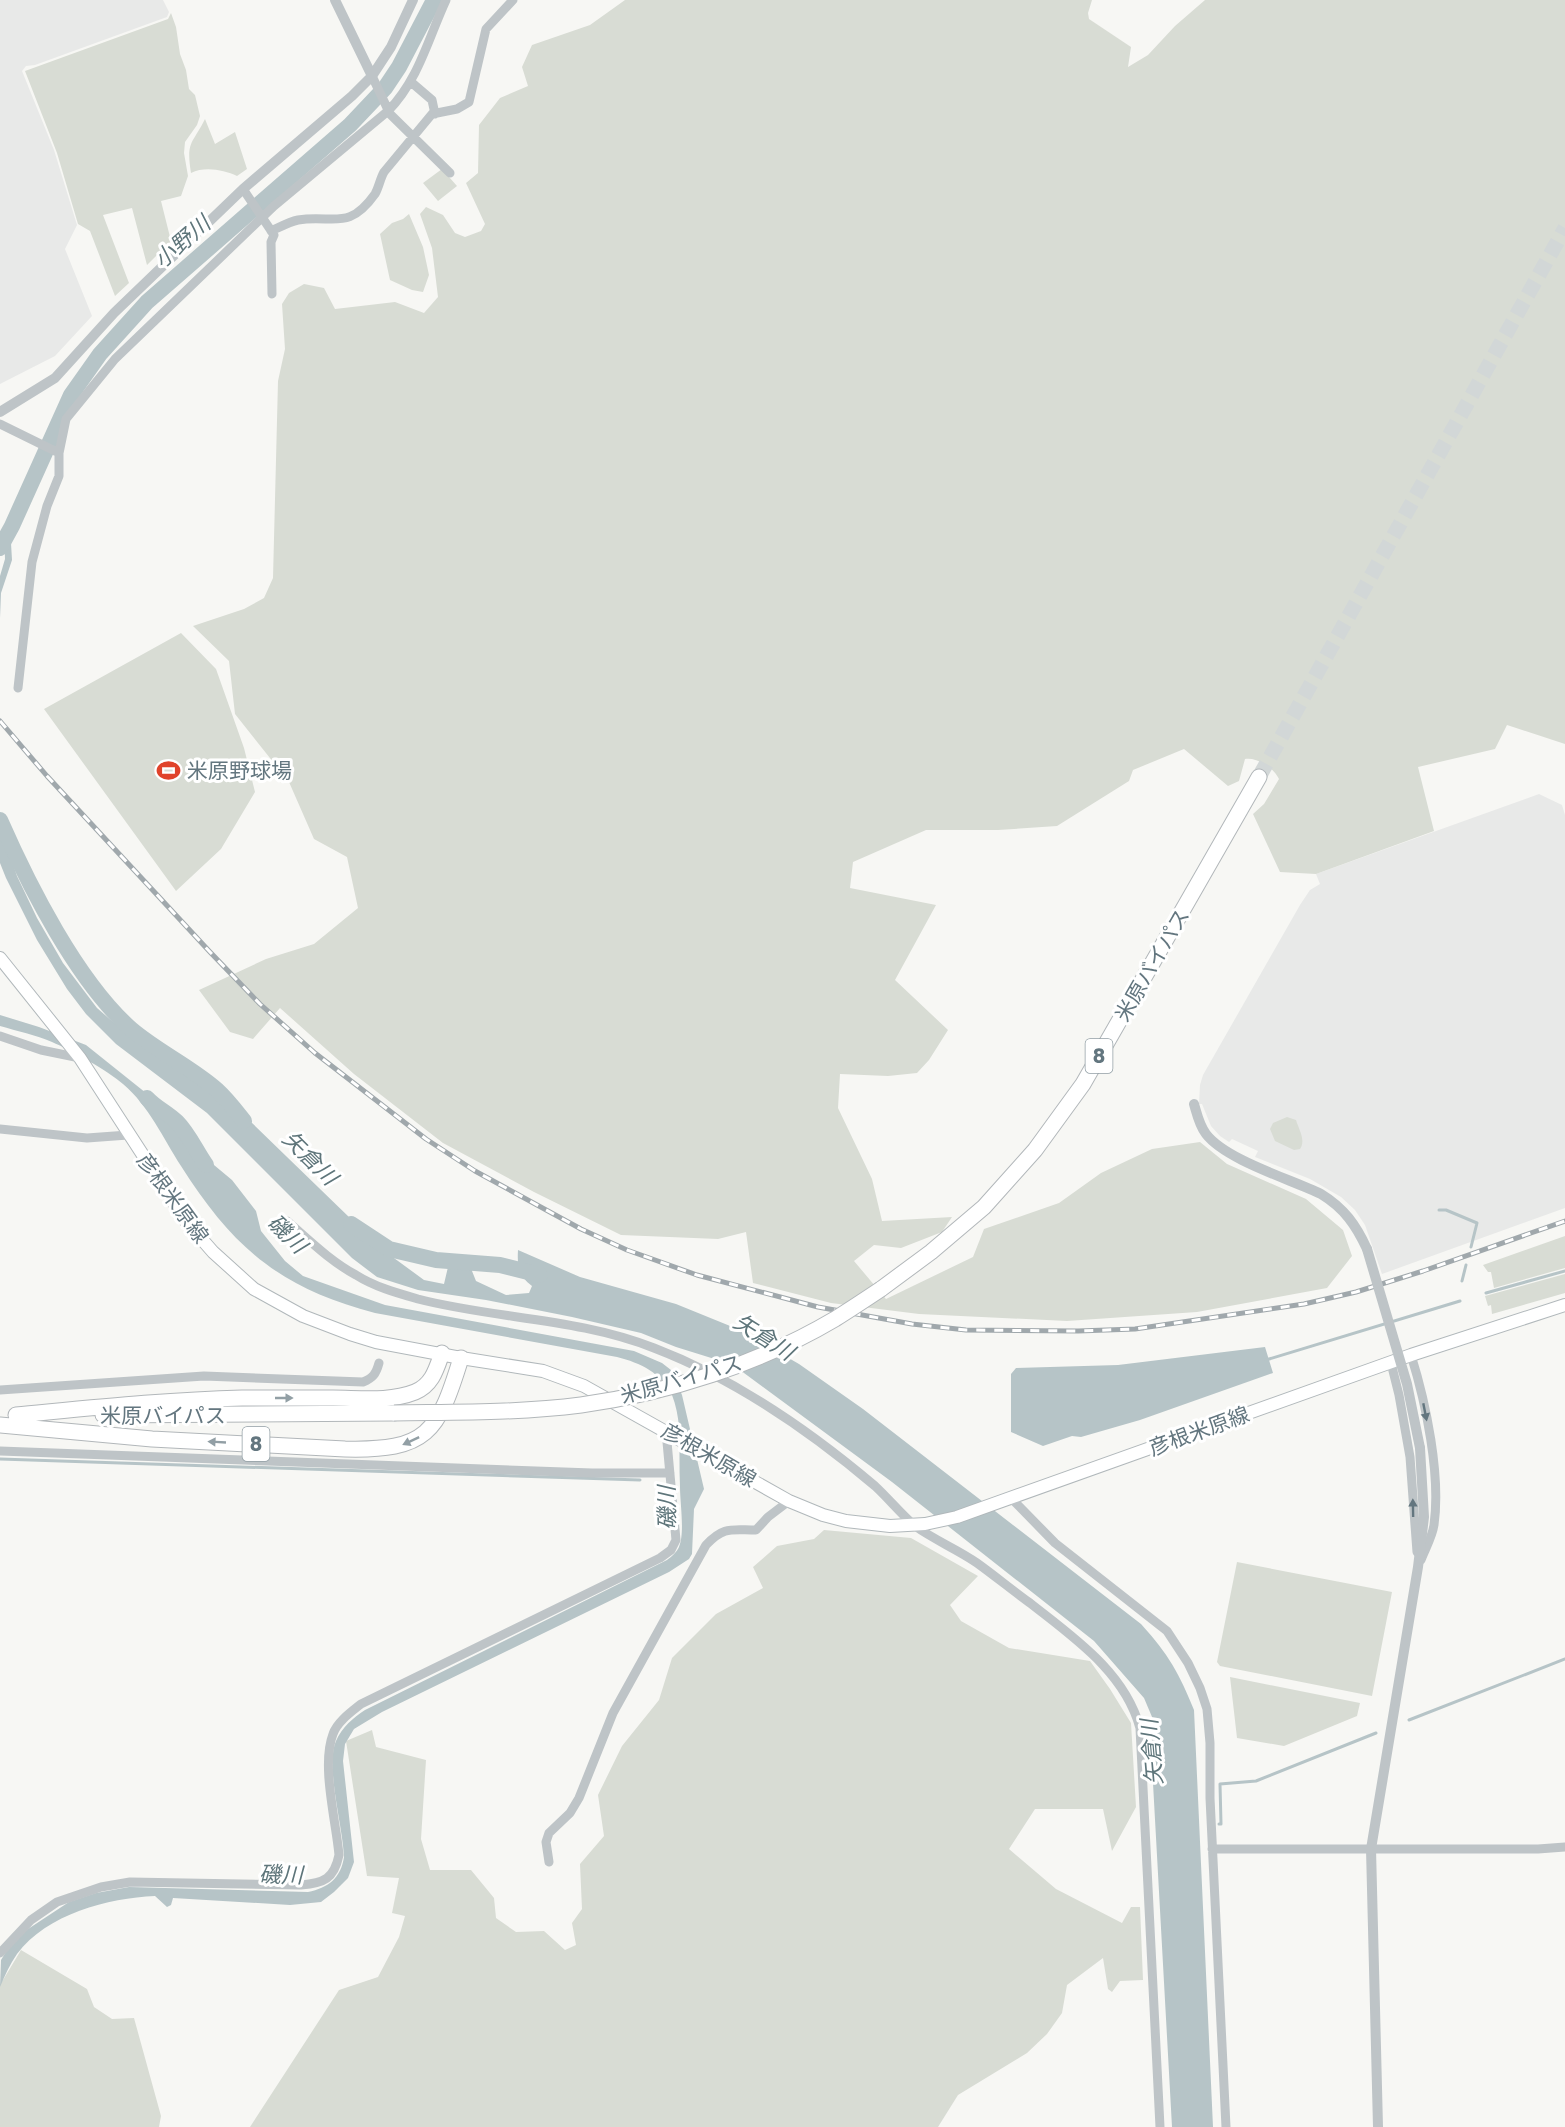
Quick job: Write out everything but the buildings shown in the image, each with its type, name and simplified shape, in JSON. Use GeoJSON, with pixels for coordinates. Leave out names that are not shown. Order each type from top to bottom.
{"type":"FeatureCollection","features":[{"type":"Feature","properties":{"kind":"highway","name":"米原バイパス"},"geometry":{"type":"LineString","coordinates":[[0,1416],[515,1411],[582,1404],[643,1393],[697,1379],[751,1360],[835,1319],[931,1252],[984,1207],[1035,1150],[1083,1084],[1260,777]]}},
{"type":"Feature","properties":{"kind":"highway","name":"8"},"geometry":{"type":"LineString","coordinates":[[16,1415],[147,1402],[204,1399],[398,1396],[425,1388],[431,1381],[442,1353]]}},
{"type":"Feature","properties":{"kind":"highway","name":"8"},"geometry":{"type":"LineString","coordinates":[[0,1425],[152,1439],[372,1450],[394,1447],[421,1436],[433,1425],[447,1401],[460,1358]]}},
{"type":"Feature","properties":{"kind":"main road","name":"彦根米原線"},"geometry":{"type":"LineString","coordinates":[[0,958],[80,1058],[185,1220],[213,1252],[254,1290],[303,1316],[376,1342],[543,1371],[574,1382],[670,1433],[789,1501],[823,1515],[846,1521],[890,1526],[919,1525],[957,1517],[1411,1355],[1565,1305]]}},
{"type":"Feature","properties":{"kind":"street"},"geometry":{"type":"LineString","coordinates":[[335,0],[387,109],[450,173]]}},
{"type":"Feature","properties":{"kind":"street"},"geometry":{"type":"LineString","coordinates":[[0,412],[55,378],[114,313],[352,96],[374,80],[413,0]]}},
{"type":"Feature","properties":{"kind":"street"},"geometry":{"type":"LineString","coordinates":[[18,688],[32,562],[47,506],[59,476],[59,453],[66,419],[115,359],[262,216],[402,97],[423,59],[446,0]]}},
{"type":"Feature","properties":{"kind":"street"},"geometry":{"type":"LineString","coordinates":[[272,231],[296,220],[340,220],[358,211],[373,195],[384,172],[432,114],[457,109],[469,102],[486,29],[513,0]]}},
{"type":"Feature","properties":{"kind":"street"},"geometry":{"type":"LineString","coordinates":[[411,82],[432,100],[435,114]]}},
{"type":"Feature","properties":{"kind":"street"},"geometry":{"type":"LineString","coordinates":[[245,192],[274,235],[271,242],[272,294]]}},
{"type":"Feature","properties":{"kind":"street"},"geometry":{"type":"LineString","coordinates":[[0,424],[59,453]]}},
{"type":"Feature","properties":{"kind":"street"},"geometry":{"type":"LineString","coordinates":[[0,1036],[41,1050],[80,1058]]}},
{"type":"Feature","properties":{"kind":"street"},"geometry":{"type":"LineString","coordinates":[[1194,1104],[1198,1119],[1206,1134],[1219,1147],[1321,1194],[1336,1203],[1349,1216],[1367,1250],[1407,1384],[1420,1448],[1424,1517],[1418,1567],[1371,1849],[1378,2127]]}},
{"type":"Feature","properties":{"kind":"street"},"geometry":{"type":"LineString","coordinates":[[0,1129],[87,1138],[128,1135]]}},
{"type":"Feature","properties":{"kind":"street"},"geometry":{"type":"LineString","coordinates":[[287,1221],[356,1276],[391,1291],[451,1308],[617,1335],[655,1348],[736,1386],[831,1451],[919,1525],[976,1562],[1098,1659],[1125,1693],[1135,1710],[1142,1745],[1160,2127]]}},
{"type":"Feature","properties":{"kind":"street"},"geometry":{"type":"LineString","coordinates":[[1411,1355],[1421,1390],[1431,1444],[1434,1493],[1434,1525],[1418,1567]]}},
{"type":"Feature","properties":{"kind":"street"},"geometry":{"type":"LineString","coordinates":[[0,1390],[204,1376],[363,1382],[376,1373],[379,1363]]}},
{"type":"Feature","properties":{"kind":"street"},"geometry":{"type":"LineString","coordinates":[[1391,1363],[1410,1457],[1418,1567]]}},
{"type":"Feature","properties":{"kind":"street"},"geometry":{"type":"LineString","coordinates":[[0,1953],[17,1932],[57,1902],[101,1887],[130,1881],[301,1885],[317,1884],[330,1876],[337,1866],[339,1855],[328,1767],[329,1749],[333,1733],[339,1724],[361,1704],[660,1558],[671,1550],[675,1540],[670,1473],[670,1433]]}},
{"type":"Feature","properties":{"kind":"street"},"geometry":{"type":"LineString","coordinates":[[0,1451],[592,1473],[670,1473]]}},
{"type":"Feature","properties":{"kind":"street"},"geometry":{"type":"LineString","coordinates":[[1006,1500],[1055,1543],[1167,1631],[1188,1663],[1200,1688],[1206,1709],[1210,1743],[1212,1849],[1226,2127]]}},
{"type":"Feature","properties":{"kind":"street"},"geometry":{"type":"LineString","coordinates":[[549,1862],[546,1842],[549,1833],[570,1813],[579,1798],[613,1713],[706,1545],[716,1534],[726,1530],[756,1530],[768,1517],[789,1501]]}},
{"type":"Feature","properties":{"kind":"street"},"geometry":{"type":"LineString","coordinates":[[1212,1849],[1538,1849],[1565,1847]]}},
{"type":"Feature","properties":{"kind":"shaded area"},"geometry":{"type":"Polygon","coordinates":[[[0,0],[163,0],[169,12],[167,17],[35,65],[26,66],[22,71],[54,150],[77,225],[65,249],[92,316],[55,356],[0,384],[0,0]]]}},
{"type":"Feature","properties":{"kind":"shaded area"},"geometry":{"type":"Polygon","coordinates":[[[625,0],[1092,0],[1088,13],[1089,19],[1131,47],[1128,67],[1148,55],[1175,26],[1205,0],[1565,0],[1565,744],[1507,725],[1495,749],[1418,767],[1434,831],[1316,874],[1280,872],[1253,814],[1264,804],[1279,779],[1273,771],[1265,764],[1245,759],[1239,781],[1228,786],[1184,749],[1133,770],[1129,781],[1057,826],[998,830],[926,830],[853,862],[850,888],[936,905],[895,980],[948,1030],[929,1060],[917,1073],[888,1076],[840,1074],[838,1108],[872,1179],[882,1221],[952,1217],[942,1232],[901,1248],[874,1245],[854,1261],[886,1299],[973,1257],[984,1229],[1059,1203],[1101,1173],[1152,1149],[1200,1142],[1227,1164],[1306,1199],[1343,1230],[1352,1256],[1327,1288],[1197,1312],[1067,1321],[919,1314],[831,1303],[753,1283],[746,1232],[718,1239],[621,1235],[443,1143],[354,1074],[280,1008],[253,1039],[230,1032],[199,990],[266,959],[314,944],[358,908],[347,857],[314,839],[289,782],[235,714],[229,661],[193,626],[244,609],[264,598],[273,578],[278,381],[285,349],[282,304],[289,293],[304,284],[324,288],[335,309],[395,302],[424,313],[438,297],[432,248],[420,214],[426,207],[443,215],[455,233],[465,237],[481,231],[485,224],[466,183],[478,173],[479,125],[500,98],[528,86],[522,67],[532,45],[590,25],[625,0]]]}},
{"type":"Feature","properties":{"kind":"shaded area"},"geometry":{"type":"Polygon","coordinates":[[[171,13],[189,89],[195,95],[200,116],[197,125],[185,142],[184,153],[188,176],[181,196],[161,201],[171,241],[147,265],[132,208],[103,215],[129,283],[115,296],[90,231],[78,224],[57,153],[25,71],[168,19],[171,13]]]}},
{"type":"Feature","properties":{"kind":"shaded area"},"geometry":{"type":"Polygon","coordinates":[[[205,119],[215,144],[235,132],[247,169],[237,176],[214,170],[191,173],[190,149],[205,119]]]}},
{"type":"Feature","properties":{"kind":"shaded area"},"geometry":{"type":"Polygon","coordinates":[[[442,169],[457,186],[438,201],[423,183],[442,169]]]}},
{"type":"Feature","properties":{"kind":"shaded area"},"geometry":{"type":"Polygon","coordinates":[[[409,214],[423,247],[429,275],[423,292],[412,290],[390,280],[380,234],[392,223],[409,214]]]}},
{"type":"Feature","properties":{"kind":"shaded area","name":"米原野球場"},"geometry":{"type":"Polygon","coordinates":[[[181,633],[216,669],[244,748],[255,792],[221,849],[176,891],[44,709],[181,633]]]}},
{"type":"Feature","properties":{"kind":"shaded area"},"geometry":{"type":"Polygon","coordinates":[[[1539,794],[1562,805],[1565,815],[1565,1208],[1382,1274],[1365,1225],[1355,1210],[1341,1197],[1310,1179],[1255,1157],[1258,1151],[1232,1139],[1229,1142],[1211,1126],[1202,1104],[1199,1104],[1203,1075],[1300,905],[1310,890],[1320,884],[1316,874],[1539,794]]]}},
{"type":"Feature","properties":{"kind":"shaded area"},"geometry":{"type":"Polygon","coordinates":[[[1287,1117],[1296,1120],[1302,1139],[1300,1149],[1294,1150],[1275,1141],[1270,1129],[1273,1123],[1287,1117]]]}},
{"type":"Feature","properties":{"kind":"shaded area"},"geometry":{"type":"Polygon","coordinates":[[[1565,1236],[1565,1268],[1494,1288],[1491,1272],[1488,1272],[1483,1265],[1565,1236]]]}},
{"type":"Feature","properties":{"kind":"shaded area"},"geometry":{"type":"Polygon","coordinates":[[[1565,1274],[1565,1293],[1492,1314],[1491,1305],[1488,1306],[1485,1296],[1565,1274]]]}},
{"type":"Feature","properties":{"kind":"shaded area"},"geometry":{"type":"Polygon","coordinates":[[[824,1530],[911,1538],[978,1576],[950,1605],[961,1621],[1009,1648],[1090,1661],[1110,1689],[1131,1723],[1136,1807],[1112,1851],[1103,1809],[1035,1809],[1009,1849],[1056,1889],[1122,1923],[1131,1907],[1140,1907],[1143,1980],[1120,1981],[1112,1992],[1108,1989],[1103,1958],[1067,1985],[1062,2013],[1047,2034],[1027,2053],[958,2095],[938,2127],[250,2127],[339,1990],[378,1977],[399,1937],[405,1916],[392,1913],[399,1878],[367,1876],[346,1741],[372,1730],[376,1747],[426,1760],[421,1839],[430,1870],[471,1870],[494,1898],[496,1918],[516,1932],[544,1931],[565,1950],[576,1945],[572,1923],[582,1909],[580,1864],[604,1836],[598,1795],[622,1746],[659,1700],[672,1658],[716,1614],[763,1588],[753,1567],[777,1546],[814,1539],[824,1530]]]}},
{"type":"Feature","properties":{"kind":"shaded area"},"geometry":{"type":"Polygon","coordinates":[[[1237,1562],[1392,1592],[1372,1696],[1220,1666],[1217,1662],[1237,1562]]]}},
{"type":"Feature","properties":{"kind":"shaded area"},"geometry":{"type":"Polygon","coordinates":[[[1230,1677],[1360,1703],[1357,1716],[1284,1746],[1237,1738],[1230,1677]]]}},
{"type":"Feature","properties":{"kind":"shaded area"},"geometry":{"type":"Polygon","coordinates":[[[21,1950],[87,1989],[94,2007],[112,2019],[134,2018],[161,2116],[159,2127],[0,2127],[0,1985],[21,1950]]]}},
{"type":"Feature","properties":{"kind":"water"},"geometry":{"type":"Polygon","coordinates":[[[10,526],[12,560],[1,593],[0,618],[0,576],[5,559],[4,530],[10,526]]]}},
{"type":"Feature","properties":{"kind":"water"},"geometry":{"type":"Polygon","coordinates":[[[0,835],[6,843],[17,876],[37,918],[63,963],[97,1008],[135,1041],[208,1086],[251,1122],[383,1250],[424,1280],[444,1284],[448,1267],[461,1255],[471,1259],[476,1281],[506,1295],[529,1293],[532,1286],[524,1279],[520,1271],[518,1250],[580,1277],[676,1304],[740,1330],[799,1364],[863,1409],[1141,1624],[1172,1665],[1194,1710],[1213,2127],[1172,2127],[1151,1747],[1155,1724],[1144,1698],[1094,1641],[892,1482],[737,1366],[676,1347],[641,1333],[486,1300],[418,1290],[377,1277],[352,1258],[207,1113],[116,1044],[86,1014],[67,989],[37,940],[6,878],[0,863],[0,835]]]}},
{"type":"Feature","properties":{"kind":"water"},"geometry":{"type":"Polygon","coordinates":[[[0,1015],[86,1045],[146,1093],[202,1155],[232,1180],[256,1211],[261,1231],[285,1261],[303,1276],[385,1305],[634,1351],[662,1363],[671,1370],[682,1395],[704,1489],[694,1509],[692,1554],[689,1559],[669,1572],[382,1712],[354,1729],[345,1744],[343,1761],[354,1862],[348,1878],[321,1902],[290,1905],[173,1898],[171,1905],[167,1907],[155,1896],[118,1900],[99,1905],[61,1919],[30,1940],[14,1958],[0,1987],[1,1960],[9,1947],[25,1931],[69,1902],[96,1893],[129,1887],[308,1892],[327,1885],[337,1876],[344,1857],[332,1765],[336,1741],[348,1723],[365,1710],[667,1560],[679,1547],[682,1526],[679,1427],[675,1403],[667,1387],[656,1375],[634,1362],[617,1357],[375,1313],[312,1291],[286,1277],[240,1242],[220,1220],[200,1195],[148,1112],[123,1084],[99,1067],[60,1046],[40,1037],[0,1026],[0,1015]]]}},
{"type":"Feature","properties":{"kind":"water"},"geometry":{"type":"Polygon","coordinates":[[[1265,1347],[1273,1373],[1140,1420],[1081,1437],[1072,1436],[1043,1446],[1011,1432],[1011,1374],[1016,1368],[1118,1365],[1265,1347]]]}},
{"type":"Feature","properties":{"kind":"waterway","name":"小野川"},"geometry":{"type":"LineString","coordinates":[[0,548],[71,395],[100,354],[147,302],[350,125],[385,88],[399,67],[434,0]]}},
{"type":"Feature","properties":{"kind":"waterway","name":"矢倉川"},"geometry":{"type":"LineString","coordinates":[[0,820],[25,874],[56,931],[73,959],[111,1009],[131,1029],[217,1090],[244,1121]]}},
{"type":"Feature","properties":{"kind":"waterway","name":"磯川"},"geometry":{"type":"LineString","coordinates":[[147,1098],[181,1127],[206,1165]]}},
{"type":"Feature","properties":{"kind":"waterway"},"geometry":{"type":"LineString","coordinates":[[1439,1210],[1446,1210],[1477,1223],[1471,1247]]}},
{"type":"Feature","properties":{"kind":"waterway","name":"矢倉川"},"geometry":{"type":"LineString","coordinates":[[351,1224],[389,1249],[436,1260],[500,1265],[540,1275]]}},
{"type":"Feature","properties":{"kind":"waterway"},"geometry":{"type":"LineString","coordinates":[[1462,1281],[1466,1265]]}},
{"type":"Feature","properties":{"kind":"waterway"},"geometry":{"type":"LineString","coordinates":[[1486,1293],[1565,1271]]}},
{"type":"Feature","properties":{"kind":"waterway"},"geometry":{"type":"LineString","coordinates":[[1266,1360],[1460,1301]]}},
{"type":"Feature","properties":{"kind":"waterway"},"geometry":{"type":"LineString","coordinates":[[0,1459],[640,1480]]}},
{"type":"Feature","properties":{"kind":"waterway"},"geometry":{"type":"LineString","coordinates":[[1409,1720],[1565,1659]]}},
{"type":"Feature","properties":{"kind":"waterway"},"geometry":{"type":"LineString","coordinates":[[1219,1824],[1221,1824],[1220,1784],[1256,1781],[1376,1733]]}},
{"type":"Feature","properties":{"kind":"tunnel"},"geometry":{"type":"LineString","coordinates":[[1259,777],[1565,228]]}},
{"type":"Feature","properties":{"kind":"railway"},"geometry":{"type":"LineString","coordinates":[[0,721],[47,776],[210,952],[260,1004],[315,1053],[426,1139],[475,1171],[581,1229],[627,1250],[697,1275],[818,1307],[912,1324],[966,1330],[1135,1329],[1304,1304],[1356,1292],[1565,1221]]}},
{"type":"Feature","properties":{"kind":"place","name":"米原野球場"},"geometry":{"type":"Point","coordinates":[169,770]}}]}
